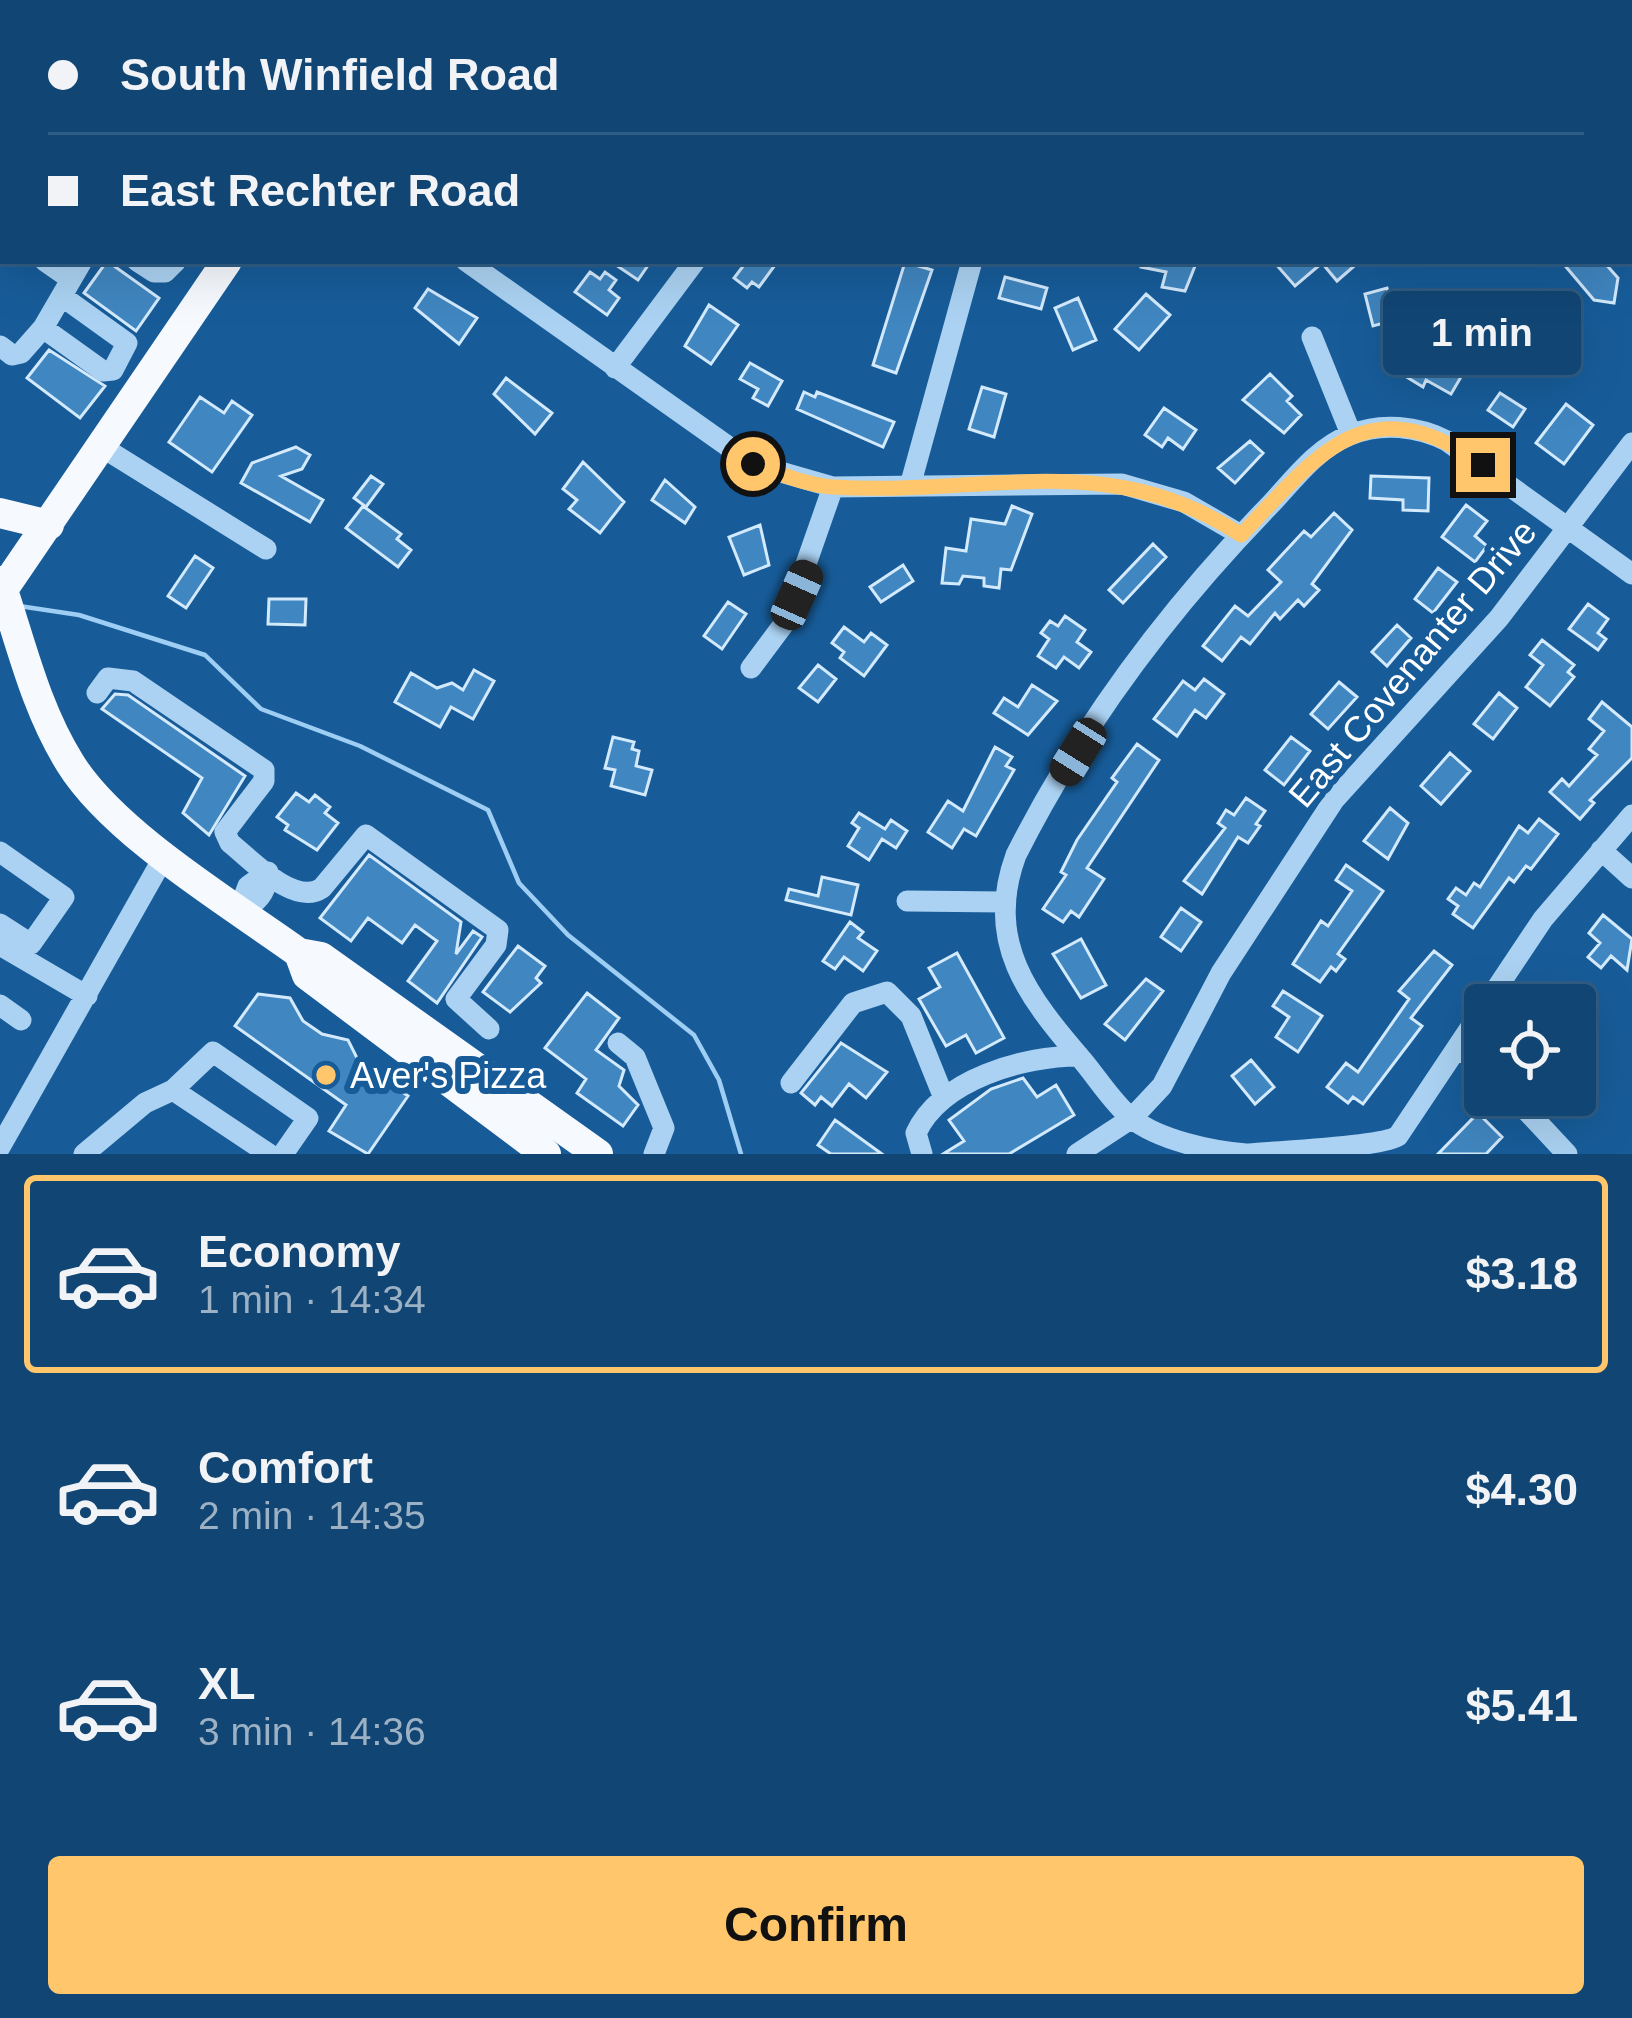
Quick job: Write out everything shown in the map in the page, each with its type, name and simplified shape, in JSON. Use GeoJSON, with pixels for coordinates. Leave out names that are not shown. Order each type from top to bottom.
{"type":"FeatureCollection","features":[{"type":"Feature","properties":{"kind":"main road"},"geometry":{"type":"LineString","coordinates":[[223,264],[49,525],[2,587],[31,683],[71,765],[101,803],[298,953],[307,975],[529,1144],[598,1154]]}},
{"type":"Feature","properties":{"kind":"main road"},"geometry":{"type":"LineString","coordinates":[[0,513],[49,525]]}},
{"type":"Feature","properties":{"kind":"main road"},"geometry":{"type":"LineString","coordinates":[[0,677],[31,683]]}},
{"type":"Feature","properties":{"kind":"street"},"geometry":{"type":"LineString","coordinates":[[142,264],[154,272],[166,272],[173,264]]}},
{"type":"Feature","properties":{"kind":"street"},"geometry":{"type":"LineString","coordinates":[[470,264],[738,456],[833,487],[1122,484],[1184,502],[1241,535]]}},
{"type":"Feature","properties":{"kind":"street"},"geometry":{"type":"LineString","coordinates":[[615,368],[693,264]]}},
{"type":"Feature","properties":{"kind":"street"},"geometry":{"type":"LineString","coordinates":[[910,486],[971,264]]}},
{"type":"Feature","properties":{"kind":"street"},"geometry":{"type":"LineString","coordinates":[[0,346],[12,356],[37,336],[72,279],[127,343],[126,353],[107,373],[37,336]]}},
{"type":"Feature","properties":{"kind":"street"},"geometry":{"type":"LineString","coordinates":[[1312,337],[1351,434]]}},
{"type":"Feature","properties":{"kind":"street"},"geometry":{"type":"LineString","coordinates":[[1632,574],[1440,437],[1405,428],[1351,434],[1314,458],[1142,650],[1022,842],[1004,902],[1005,936],[1017,976],[1132,1118],[1184,1141],[1248,1154],[1371,1147],[1397,1136],[1543,919],[1632,815]]}},
{"type":"Feature","properties":{"kind":"street","name":"East Covenanter Drive"},"geometry":{"type":"LineString","coordinates":[[1077,1154],[1132,1118],[1162,1086],[1220,973],[1334,800],[1499,618],[1632,443]]}},
{"type":"Feature","properties":{"kind":"street"},"geometry":{"type":"LineString","coordinates":[[102,447],[266,549]]}},
{"type":"Feature","properties":{"kind":"street"},"geometry":{"type":"LineString","coordinates":[[751,668],[786,621],[833,487]]}},
{"type":"Feature","properties":{"kind":"street"},"geometry":{"type":"LineString","coordinates":[[97,693],[108,678],[134,680],[263,770],[264,781],[225,832],[230,843],[297,892],[313,894],[361,835],[374,838],[498,930],[496,944],[456,999],[489,1029]]}},
{"type":"Feature","properties":{"kind":"street"},"geometry":{"type":"LineString","coordinates":[[1601,850],[1632,878]]}},
{"type":"Feature","properties":{"kind":"street"},"geometry":{"type":"LineString","coordinates":[[0,852],[64,897],[31,944],[0,924]]}},
{"type":"Feature","properties":{"kind":"street"},"geometry":{"type":"LineString","coordinates":[[0,1148],[165,855]]}},
{"type":"Feature","properties":{"kind":"street"},"geometry":{"type":"LineString","coordinates":[[238,910],[248,886],[268,872]]}},
{"type":"Feature","properties":{"kind":"street"},"geometry":{"type":"LineString","coordinates":[[907,901],[1004,902]]}},
{"type":"Feature","properties":{"kind":"street"},"geometry":{"type":"LineString","coordinates":[[0,946],[87,996]]}},
{"type":"Feature","properties":{"kind":"street"},"geometry":{"type":"LineString","coordinates":[[791,1083],[853,1004],[887,992],[910,1016],[944,1098]]}},
{"type":"Feature","properties":{"kind":"street"},"geometry":{"type":"LineString","coordinates":[[0,1005],[21,1020]]}},
{"type":"Feature","properties":{"kind":"street"},"geometry":{"type":"LineString","coordinates":[[618,1043],[634,1057],[664,1128],[654,1154]]}},
{"type":"Feature","properties":{"kind":"street"},"geometry":{"type":"LineString","coordinates":[[1459,1046],[1464,1051]]}},
{"type":"Feature","properties":{"kind":"street"},"geometry":{"type":"LineString","coordinates":[[83,1154],[145,1103],[173,1090],[214,1052],[308,1118],[283,1154]]}},
{"type":"Feature","properties":{"kind":"street"},"geometry":{"type":"LineString","coordinates":[[922,1154],[916,1132],[923,1117],[944,1098],[1031,1059],[1079,1056]]}},
{"type":"Feature","properties":{"kind":"street"},"geometry":{"type":"LineString","coordinates":[[173,1090],[268,1154]]}},
{"type":"Feature","properties":{"kind":"street"},"geometry":{"type":"LineString","coordinates":[[1532,1116],[1567,1154]]}},
{"type":"Feature","properties":{"kind":"building"},"geometry":{"type":"Polygon","coordinates":[[[105,264],[111,264],[159,298],[136,331],[84,293],[105,264]]]}},
{"type":"Feature","properties":{"kind":"building"},"geometry":{"type":"Polygon","coordinates":[[[614,264],[649,264],[638,280],[614,264]]]}},
{"type":"Feature","properties":{"kind":"building"},"geometry":{"type":"Polygon","coordinates":[[[745,264],[776,264],[759,287],[752,282],[747,288],[734,278],[745,264]]]}},
{"type":"Feature","properties":{"kind":"building"},"geometry":{"type":"Polygon","coordinates":[[[904,264],[932,270],[896,373],[873,365],[904,264]]]}},
{"type":"Feature","properties":{"kind":"building"},"geometry":{"type":"Polygon","coordinates":[[[1196,264],[1185,291],[1162,287],[1166,272],[1141,267],[1196,264]]]}},
{"type":"Feature","properties":{"kind":"building"},"geometry":{"type":"Polygon","coordinates":[[[1276,264],[1321,264],[1295,286],[1276,264]]]}},
{"type":"Feature","properties":{"kind":"building"},"geometry":{"type":"Polygon","coordinates":[[[1323,264],[1357,264],[1337,281],[1323,264]]]}},
{"type":"Feature","properties":{"kind":"building"},"geometry":{"type":"Polygon","coordinates":[[[1564,264],[1606,264],[1618,278],[1614,303],[1594,300],[1564,264]]]}},
{"type":"Feature","properties":{"kind":"building"},"geometry":{"type":"Polygon","coordinates":[[[590,272],[600,279],[605,272],[616,280],[609,290],[619,298],[607,315],[575,292],[590,272]]]}},
{"type":"Feature","properties":{"kind":"building"},"geometry":{"type":"Polygon","coordinates":[[[1005,277],[1047,288],[1041,309],[999,298],[1005,277]]]}},
{"type":"Feature","properties":{"kind":"building"},"geometry":{"type":"Polygon","coordinates":[[[1387,288],[1395,320],[1373,326],[1365,294],[1387,288]]]}},
{"type":"Feature","properties":{"kind":"building"},"geometry":{"type":"Polygon","coordinates":[[[428,289],[477,318],[459,344],[415,308],[428,289]]]}},
{"type":"Feature","properties":{"kind":"building"},"geometry":{"type":"Polygon","coordinates":[[[1146,294],[1170,315],[1139,350],[1115,329],[1146,294]]]}},
{"type":"Feature","properties":{"kind":"building"},"geometry":{"type":"Polygon","coordinates":[[[1078,298],[1096,340],[1073,350],[1055,308],[1078,298]]]}},
{"type":"Feature","properties":{"kind":"building"},"geometry":{"type":"Polygon","coordinates":[[[709,305],[738,325],[711,364],[685,346],[709,305]]]}},
{"type":"Feature","properties":{"kind":"building"},"geometry":{"type":"Polygon","coordinates":[[[1427,336],[1468,365],[1451,394],[1426,380],[1423,387],[1405,376],[1427,336]]]}},
{"type":"Feature","properties":{"kind":"building"},"geometry":{"type":"Polygon","coordinates":[[[49,350],[105,386],[80,418],[27,378],[49,350]]]}},
{"type":"Feature","properties":{"kind":"building"},"geometry":{"type":"Polygon","coordinates":[[[750,363],[782,381],[768,406],[753,398],[758,389],[740,379],[750,363]]]}},
{"type":"Feature","properties":{"kind":"building"},"geometry":{"type":"Polygon","coordinates":[[[1270,374],[1292,396],[1287,401],[1301,415],[1284,433],[1243,400],[1270,374]]]}},
{"type":"Feature","properties":{"kind":"building"},"geometry":{"type":"Polygon","coordinates":[[[506,378],[552,413],[535,434],[494,394],[506,378]]]}},
{"type":"Feature","properties":{"kind":"building"},"geometry":{"type":"Polygon","coordinates":[[[982,387],[1006,394],[994,437],[969,429],[982,387]]]}},
{"type":"Feature","properties":{"kind":"building"},"geometry":{"type":"Polygon","coordinates":[[[804,392],[815,397],[817,392],[894,422],[883,447],[797,409],[804,392]]]}},
{"type":"Feature","properties":{"kind":"building"},"geometry":{"type":"Polygon","coordinates":[[[1500,393],[1525,409],[1513,427],[1488,410],[1500,393]]]}},
{"type":"Feature","properties":{"kind":"building"},"geometry":{"type":"Polygon","coordinates":[[[200,397],[224,413],[232,401],[252,415],[212,472],[169,442],[200,397]]]}},
{"type":"Feature","properties":{"kind":"building"},"geometry":{"type":"Polygon","coordinates":[[[1566,404],[1593,425],[1564,464],[1536,443],[1566,404]]]}},
{"type":"Feature","properties":{"kind":"building"},"geometry":{"type":"Polygon","coordinates":[[[1164,408],[1196,430],[1183,449],[1168,438],[1162,447],[1145,435],[1164,408]]]}},
{"type":"Feature","properties":{"kind":"building"},"geometry":{"type":"Polygon","coordinates":[[[1250,441],[1263,453],[1235,483],[1218,468],[1250,441]]]}},
{"type":"Feature","properties":{"kind":"building"},"geometry":{"type":"Polygon","coordinates":[[[296,447],[310,455],[302,469],[281,476],[323,500],[310,522],[241,483],[252,463],[296,447]]]}},
{"type":"Feature","properties":{"kind":"building"},"geometry":{"type":"Polygon","coordinates":[[[583,462],[624,502],[600,533],[569,509],[577,500],[563,489],[583,462]]]}},
{"type":"Feature","properties":{"kind":"building"},"geometry":{"type":"Polygon","coordinates":[[[371,476],[383,484],[366,507],[354,498],[371,476]]]}},
{"type":"Feature","properties":{"kind":"building"},"geometry":{"type":"Polygon","coordinates":[[[1371,476],[1429,478],[1428,511],[1403,510],[1403,500],[1370,498],[1371,476]]]}},
{"type":"Feature","properties":{"kind":"building"},"geometry":{"type":"Polygon","coordinates":[[[665,480],[695,507],[685,523],[652,500],[665,480]]]}},
{"type":"Feature","properties":{"kind":"building"},"geometry":{"type":"Polygon","coordinates":[[[1466,505],[1487,521],[1475,536],[1487,546],[1475,562],[1442,537],[1466,505]]]}},
{"type":"Feature","properties":{"kind":"building"},"geometry":{"type":"Polygon","coordinates":[[[363,506],[401,534],[397,539],[411,550],[398,567],[346,528],[363,506]]]}},
{"type":"Feature","properties":{"kind":"building"},"geometry":{"type":"Polygon","coordinates":[[[1012,506],[1032,514],[1011,570],[1001,569],[999,588],[984,586],[984,578],[963,576],[959,584],[942,583],[946,548],[966,551],[971,519],[1005,524],[1012,506]]]}},
{"type":"Feature","properties":{"kind":"building"},"geometry":{"type":"Polygon","coordinates":[[[1334,513],[1352,530],[1312,584],[1319,590],[1304,606],[1298,600],[1280,619],[1275,613],[1250,644],[1241,637],[1222,661],[1203,646],[1235,606],[1248,616],[1281,582],[1268,570],[1304,531],[1311,537],[1334,513]]]}},
{"type":"Feature","properties":{"kind":"building"},"geometry":{"type":"Polygon","coordinates":[[[760,525],[769,565],[744,575],[729,537],[760,525]]]}},
{"type":"Feature","properties":{"kind":"building"},"geometry":{"type":"Polygon","coordinates":[[[1153,544],[1166,557],[1123,603],[1109,590],[1153,544]]]}},
{"type":"Feature","properties":{"kind":"building"},"geometry":{"type":"Polygon","coordinates":[[[195,556],[213,568],[186,608],[168,596],[195,556]]]}},
{"type":"Feature","properties":{"kind":"building"},"geometry":{"type":"Polygon","coordinates":[[[903,565],[913,581],[881,602],[870,587],[903,565]]]}},
{"type":"Feature","properties":{"kind":"building"},"geometry":{"type":"Polygon","coordinates":[[[1438,568],[1457,582],[1433,613],[1415,599],[1438,568]]]}},
{"type":"Feature","properties":{"kind":"building"},"geometry":{"type":"Polygon","coordinates":[[[269,599],[306,599],[305,625],[268,624],[269,599]]]}},
{"type":"Feature","properties":{"kind":"building"},"geometry":{"type":"Polygon","coordinates":[[[728,602],[746,614],[722,649],[704,636],[728,602]]]}},
{"type":"Feature","properties":{"kind":"building"},"geometry":{"type":"Polygon","coordinates":[[[1588,604],[1608,619],[1598,633],[1606,639],[1598,650],[1569,629],[1588,604]]]}},
{"type":"Feature","properties":{"kind":"building"},"geometry":{"type":"Polygon","coordinates":[[[1065,616],[1085,630],[1077,642],[1091,652],[1079,668],[1064,657],[1056,668],[1038,656],[1049,639],[1041,633],[1050,621],[1058,626],[1065,616]]]}},
{"type":"Feature","properties":{"kind":"building"},"geometry":{"type":"Polygon","coordinates":[[[1397,625],[1411,638],[1387,666],[1372,652],[1397,625]]]}},
{"type":"Feature","properties":{"kind":"building"},"geometry":{"type":"Polygon","coordinates":[[[844,627],[864,642],[871,633],[887,645],[864,676],[840,658],[844,652],[832,643],[844,627]]]}},
{"type":"Feature","properties":{"kind":"building"},"geometry":{"type":"Polygon","coordinates":[[[1542,640],[1574,665],[1568,672],[1574,677],[1550,706],[1526,687],[1543,665],[1530,655],[1542,640]]]}},
{"type":"Feature","properties":{"kind":"building"},"geometry":{"type":"Polygon","coordinates":[[[818,665],[836,679],[818,702],[799,688],[818,665]]]}},
{"type":"Feature","properties":{"kind":"building"},"geometry":{"type":"Polygon","coordinates":[[[474,670],[494,681],[473,719],[451,707],[440,727],[395,702],[411,673],[437,688],[452,683],[463,690],[474,670]]]}},
{"type":"Feature","properties":{"kind":"building"},"geometry":{"type":"Polygon","coordinates":[[[1204,679],[1224,694],[1206,718],[1195,710],[1177,736],[1154,719],[1183,681],[1195,690],[1204,679]]]}},
{"type":"Feature","properties":{"kind":"building"},"geometry":{"type":"Polygon","coordinates":[[[1339,682],[1357,697],[1328,729],[1311,714],[1339,682]]]}},
{"type":"Feature","properties":{"kind":"building"},"geometry":{"type":"Polygon","coordinates":[[[1032,685],[1057,701],[1028,735],[994,713],[1004,698],[1018,707],[1032,685]]]}},
{"type":"Feature","properties":{"kind":"building"},"geometry":{"type":"Polygon","coordinates":[[[1499,693],[1517,708],[1493,739],[1474,724],[1499,693]]]}},
{"type":"Feature","properties":{"kind":"building"},"geometry":{"type":"Polygon","coordinates":[[[115,694],[128,695],[245,776],[209,835],[183,813],[202,778],[102,709],[115,694]]]}},
{"type":"Feature","properties":{"kind":"building"},"geometry":{"type":"Polygon","coordinates":[[[1602,702],[1632,727],[1632,758],[1590,800],[1594,803],[1580,819],[1550,792],[1562,779],[1569,786],[1597,755],[1589,749],[1604,731],[1589,719],[1602,702]]]}},
{"type":"Feature","properties":{"kind":"building"},"geometry":{"type":"Polygon","coordinates":[[[613,737],[634,742],[632,749],[639,751],[636,766],[652,770],[645,795],[611,786],[615,770],[605,768],[613,737]]]}},
{"type":"Feature","properties":{"kind":"building"},"geometry":{"type":"Polygon","coordinates":[[[1291,737],[1310,751],[1284,785],[1265,770],[1291,737]]]}},
{"type":"Feature","properties":{"kind":"building"},"geometry":{"type":"Polygon","coordinates":[[[1137,744],[1159,760],[1087,868],[1104,879],[1079,917],[1071,911],[1063,922],[1043,909],[1066,875],[1061,872],[1077,840],[1117,782],[1112,778],[1137,744]]]}},
{"type":"Feature","properties":{"kind":"building"},"geometry":{"type":"Polygon","coordinates":[[[995,747],[1012,757],[1006,766],[1014,770],[976,836],[964,829],[952,848],[928,832],[948,801],[963,811],[995,747]]]}},
{"type":"Feature","properties":{"kind":"building"},"geometry":{"type":"Polygon","coordinates":[[[1450,753],[1470,771],[1441,804],[1421,786],[1450,753]]]}},
{"type":"Feature","properties":{"kind":"building"},"geometry":{"type":"Polygon","coordinates":[[[296,793],[309,802],[315,795],[330,807],[325,813],[338,823],[317,850],[285,830],[288,825],[277,817],[296,793]]]}},
{"type":"Feature","properties":{"kind":"building"},"geometry":{"type":"Polygon","coordinates":[[[1246,798],[1265,811],[1256,824],[1260,826],[1248,843],[1238,837],[1202,894],[1184,881],[1225,828],[1218,823],[1226,810],[1234,815],[1246,798]]]}},
{"type":"Feature","properties":{"kind":"building"},"geometry":{"type":"Polygon","coordinates":[[[1390,808],[1408,823],[1388,859],[1364,841],[1390,808]]]}},
{"type":"Feature","properties":{"kind":"building"},"geometry":{"type":"Polygon","coordinates":[[[859,813],[885,829],[891,820],[907,831],[896,848],[882,839],[869,860],[848,846],[859,828],[852,823],[859,813]]]}},
{"type":"Feature","properties":{"kind":"building"},"geometry":{"type":"Polygon","coordinates":[[[1539,819],[1558,834],[1531,869],[1526,866],[1514,882],[1509,878],[1473,928],[1453,914],[1458,906],[1448,899],[1456,888],[1466,895],[1474,883],[1480,887],[1519,826],[1528,833],[1539,819]]]}},
{"type":"Feature","properties":{"kind":"building"},"geometry":{"type":"Polygon","coordinates":[[[369,855],[461,922],[456,954],[473,931],[482,937],[437,1003],[408,981],[437,941],[415,925],[402,943],[368,918],[351,941],[320,918],[369,855]]]}},
{"type":"Feature","properties":{"kind":"building"},"geometry":{"type":"Polygon","coordinates":[[[1346,865],[1383,891],[1338,954],[1345,959],[1320,982],[1293,964],[1321,921],[1328,926],[1352,891],[1336,880],[1346,865]]]}},
{"type":"Feature","properties":{"kind":"building"},"geometry":{"type":"Polygon","coordinates":[[[822,877],[858,885],[851,915],[786,900],[789,889],[818,896],[822,877]]]}},
{"type":"Feature","properties":{"kind":"building"},"geometry":{"type":"Polygon","coordinates":[[[1181,908],[1201,922],[1181,951],[1161,937],[1181,908]]]}},
{"type":"Feature","properties":{"kind":"building"},"geometry":{"type":"Polygon","coordinates":[[[1603,915],[1632,939],[1627,970],[1611,956],[1601,968],[1588,957],[1600,943],[1589,933],[1603,915]]]}},
{"type":"Feature","properties":{"kind":"building"},"geometry":{"type":"Polygon","coordinates":[[[850,922],[863,932],[858,938],[877,951],[863,971],[844,957],[835,969],[823,961],[850,922]]]}},
{"type":"Feature","properties":{"kind":"building"},"geometry":{"type":"Polygon","coordinates":[[[1081,939],[1106,985],[1081,998],[1053,954],[1081,939]]]}},
{"type":"Feature","properties":{"kind":"building"},"geometry":{"type":"Polygon","coordinates":[[[518,946],[545,966],[536,978],[541,983],[510,1012],[483,992],[518,946]]]}},
{"type":"Feature","properties":{"kind":"building"},"geometry":{"type":"Polygon","coordinates":[[[1434,951],[1452,965],[1411,1018],[1422,1026],[1363,1104],[1353,1097],[1348,1103],[1327,1087],[1346,1063],[1358,1072],[1409,999],[1399,991],[1434,951]]]}},
{"type":"Feature","properties":{"kind":"building"},"geometry":{"type":"Polygon","coordinates":[[[957,953],[1004,1038],[976,1053],[966,1035],[946,1046],[919,999],[940,987],[929,968],[957,953]]]}},
{"type":"Feature","properties":{"kind":"building"},"geometry":{"type":"Polygon","coordinates":[[[1146,979],[1163,991],[1125,1040],[1105,1024],[1146,979]]]}},
{"type":"Feature","properties":{"kind":"building"},"geometry":{"type":"Polygon","coordinates":[[[1283,991],[1322,1016],[1298,1052],[1276,1037],[1289,1017],[1273,1006],[1283,991]]]}},
{"type":"Feature","properties":{"kind":"building"},"geometry":{"type":"Polygon","coordinates":[[[587,993],[619,1018],[596,1050],[624,1070],[619,1086],[638,1105],[623,1126],[577,1093],[586,1079],[545,1048],[587,993]]]}},
{"type":"Feature","properties":{"kind":"building"},"geometry":{"type":"Polygon","coordinates":[[[258,994],[290,998],[303,1021],[322,1034],[348,1040],[359,1062],[408,1096],[368,1154],[329,1131],[346,1105],[235,1026],[258,994]]]}},
{"type":"Feature","properties":{"kind":"building"},"geometry":{"type":"Polygon","coordinates":[[[841,1043],[887,1072],[866,1098],[849,1084],[832,1106],[821,1097],[815,1105],[801,1093],[841,1043]]]}},
{"type":"Feature","properties":{"kind":"building"},"geometry":{"type":"Polygon","coordinates":[[[1251,1060],[1274,1087],[1255,1104],[1232,1076],[1251,1060]]]}},
{"type":"Feature","properties":{"kind":"building"},"geometry":{"type":"Polygon","coordinates":[[[1023,1078],[1037,1097],[1056,1085],[1074,1115],[1009,1154],[943,1154],[964,1141],[949,1120],[991,1089],[1023,1078]]]}},
{"type":"Feature","properties":{"kind":"building"},"geometry":{"type":"Polygon","coordinates":[[[1475,1116],[1481,1116],[1502,1137],[1486,1154],[1438,1154],[1475,1116]]]}},
{"type":"Feature","properties":{"kind":"building"},"geometry":{"type":"Polygon","coordinates":[[[835,1120],[882,1154],[831,1154],[818,1145],[835,1120]]]}},
{"type":"Feature","properties":{"kind":"waterway"},"geometry":{"type":"LineString","coordinates":[[19,606],[79,615],[205,655],[261,709],[360,746],[488,810],[519,883],[568,935],[694,1035],[719,1080],[741,1154]]}},
{"type":"Feature","properties":{"kind":"place","name":"Aver's Pizza"},"geometry":{"type":"Point","coordinates":[326,1075]}},
{"type":"Feature","properties":{"kind":"route"},"geometry":{"type":"LineString","coordinates":[[753,464],[833,487],[1122,484],[1167,494],[1241,535],[1314,458],[1351,434],[1377,428],[1417,429],[1448,441],[1483,465]]}}]}
